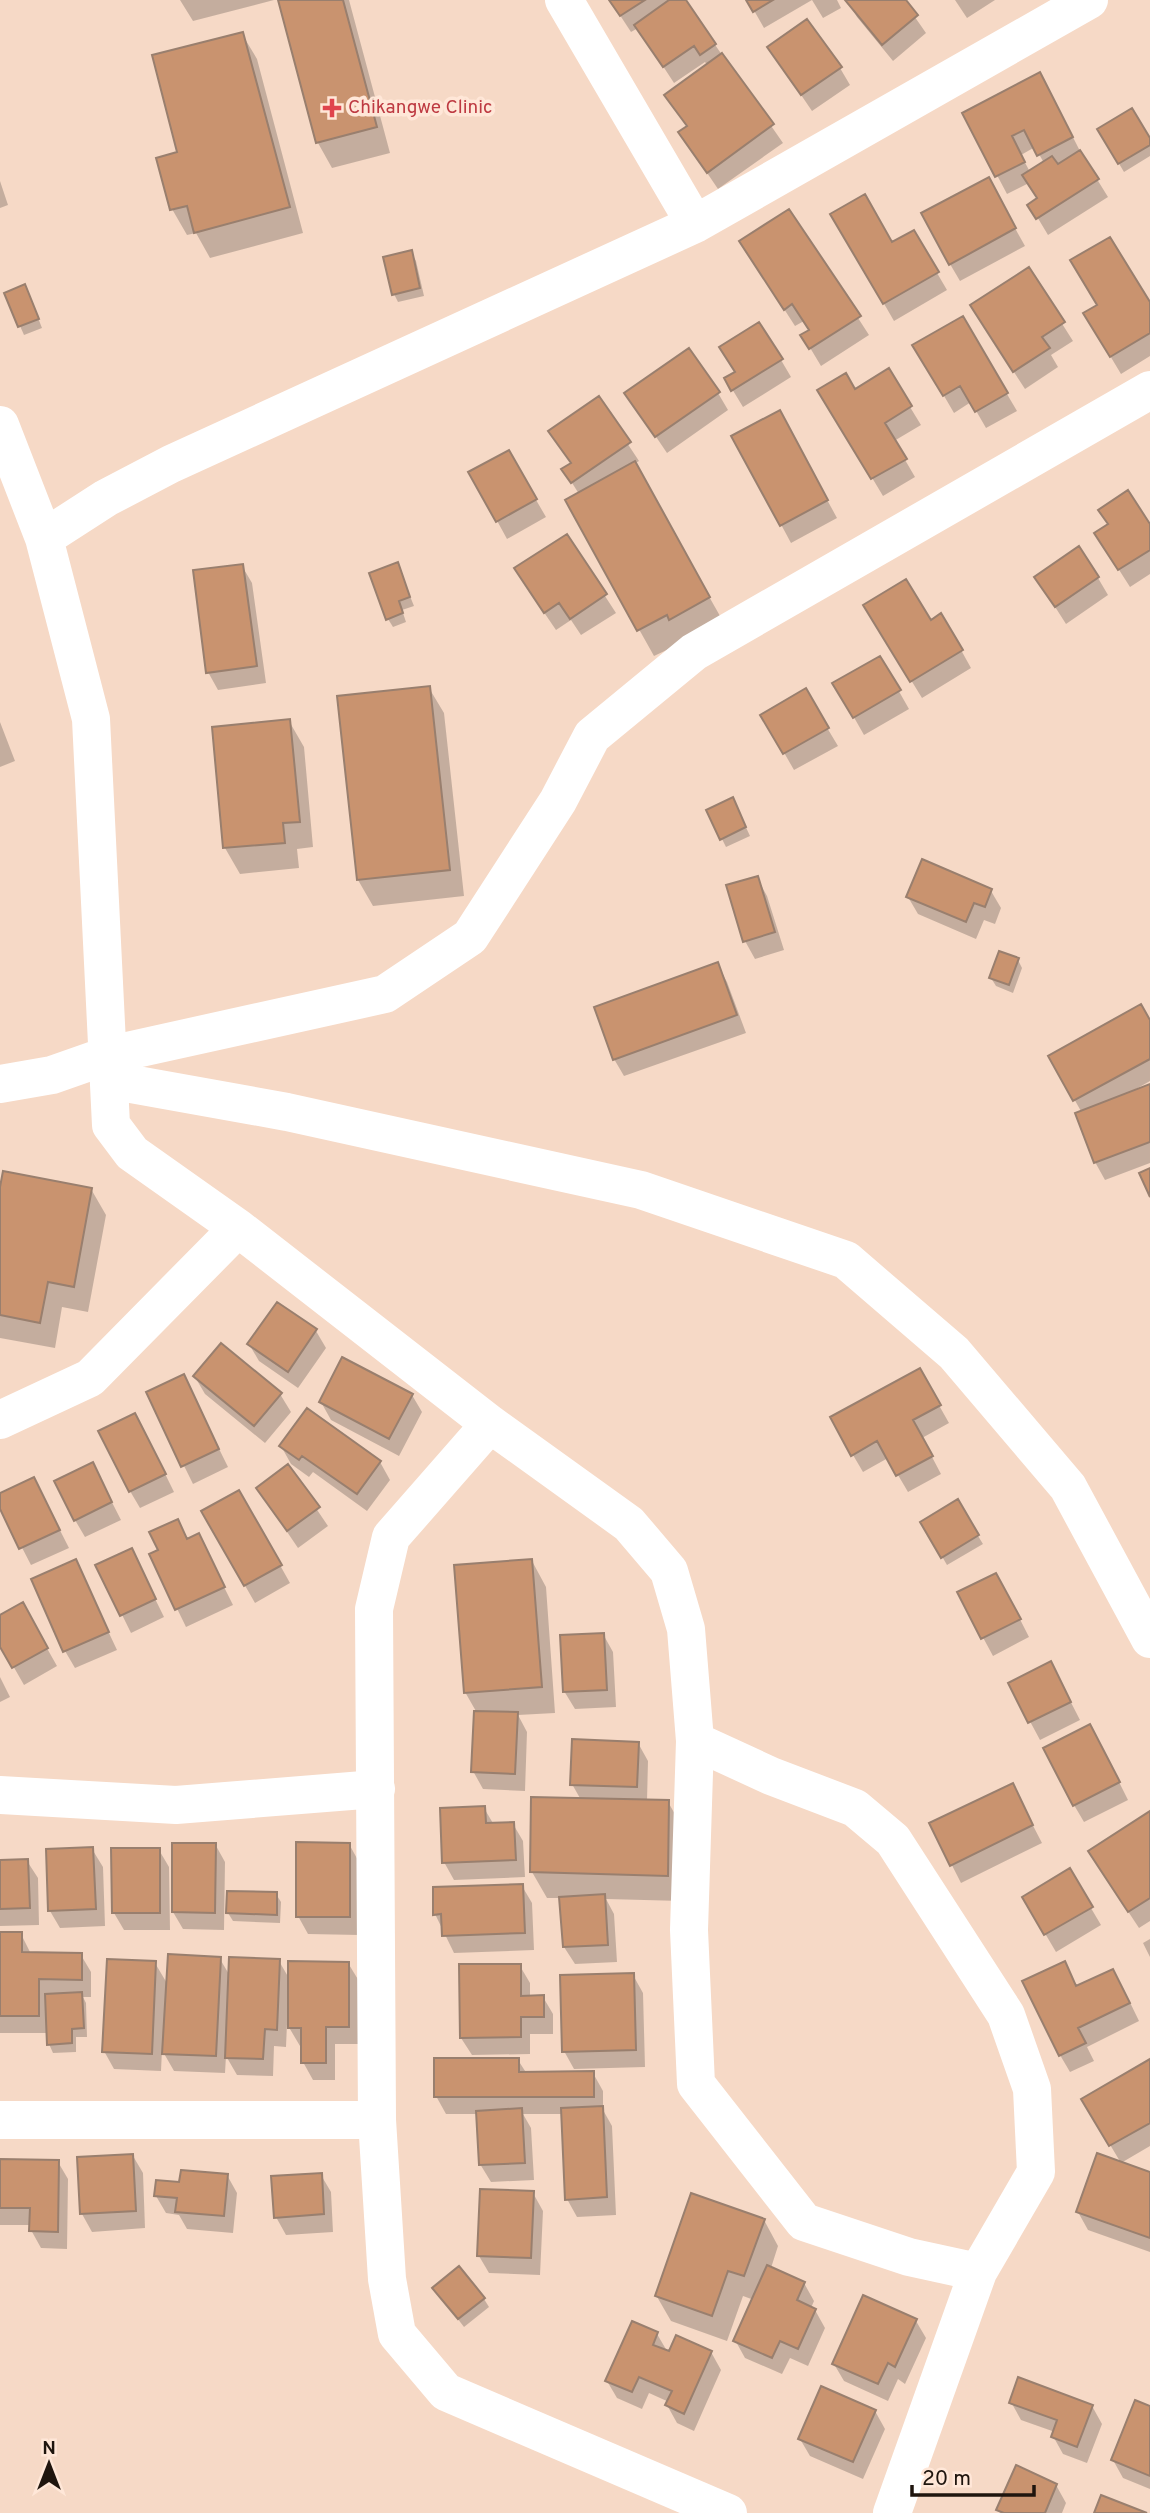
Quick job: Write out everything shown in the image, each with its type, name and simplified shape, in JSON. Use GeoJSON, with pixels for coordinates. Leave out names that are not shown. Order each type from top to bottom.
{"type":"FeatureCollection","features":[{"type":"Feature","properties":{"kind":"street"},"geometry":{"type":"LineString","coordinates":[[564,0],[695,224]]}},
{"type":"Feature","properties":{"kind":"street"},"geometry":{"type":"LineString","coordinates":[[44,538],[106,498],[171,464],[695,224],[1089,0]]}},
{"type":"Feature","properties":{"kind":"street"},"geometry":{"type":"LineString","coordinates":[[0,1084],[109,1068],[386,994],[470,937],[558,801],[592,736],[694,652],[1150,390]]}},
{"type":"Feature","properties":{"kind":"street"},"geometry":{"type":"LineString","coordinates":[[0,425],[44,538],[91,719],[111,1125],[132,1153],[238,1228],[491,1424],[629,1524],[669,1571],[686,1629],[695,1741],[689,1930],[696,2084],[804,2222],[909,2257],[978,2272]]}},
{"type":"Feature","properties":{"kind":"street"},"geometry":{"type":"LineString","coordinates":[[109,1068],[287,1112],[641,1191],[846,1260],[954,1353],[1068,1487],[1150,1639]]}},
{"type":"Feature","properties":{"kind":"street"},"geometry":{"type":"LineString","coordinates":[[0,1420],[90,1378],[238,1228]]}},
{"type":"Feature","properties":{"kind":"street"},"geometry":{"type":"LineString","coordinates":[[491,1424],[391,1537],[374,1609],[377,2120],[387,2278],[397,2334],[446,2392],[727,2513]]}},
{"type":"Feature","properties":{"kind":"street"},"geometry":{"type":"LineString","coordinates":[[695,1741],[771,1776],[855,1808],[893,1840],[1006,2015],[1032,2089],[1037,2172],[978,2272],[892,2513]]}},
{"type":"Feature","properties":{"kind":"street"},"geometry":{"type":"LineString","coordinates":[[0,1795],[176,1805],[376,1789]]}},
{"type":"Feature","properties":{"kind":"street"},"geometry":{"type":"LineString","coordinates":[[0,2120],[377,2120]]}},
{"type":"Feature","properties":{"kind":"building"},"geometry":{"type":"Polygon","coordinates":[[[278,0],[343,0],[377,127],[316,143],[278,0]]]}},
{"type":"Feature","properties":{"kind":"building"},"geometry":{"type":"Polygon","coordinates":[[[609,0],[645,0],[620,16],[609,0]]]}},
{"type":"Feature","properties":{"kind":"building"},"geometry":{"type":"Polygon","coordinates":[[[669,0],[686,0],[716,44],[700,55],[694,46],[663,67],[634,25],[669,0]]]}},
{"type":"Feature","properties":{"kind":"building"},"geometry":{"type":"Polygon","coordinates":[[[746,0],[773,0],[753,12],[746,0]]]}},
{"type":"Feature","properties":{"kind":"building"},"geometry":{"type":"Polygon","coordinates":[[[845,0],[906,0],[918,15],[882,45],[845,0]]]}},
{"type":"Feature","properties":{"kind":"building"},"geometry":{"type":"Polygon","coordinates":[[[807,19],[842,67],[801,95],[767,47],[807,19]]]}},
{"type":"Feature","properties":{"kind":"building"},"geometry":{"type":"Polygon","coordinates":[[[243,32],[290,207],[194,233],[187,206],[170,210],[156,158],[177,152],[152,55],[243,32]]]}},
{"type":"Feature","properties":{"kind":"building"},"geometry":{"type":"Polygon","coordinates":[[[722,53],[774,124],[707,173],[678,132],[687,126],[664,95],[722,53]]]}},
{"type":"Feature","properties":{"kind":"building"},"geometry":{"type":"Polygon","coordinates":[[[1040,72],[1073,137],[1037,156],[1024,130],[1012,136],[1025,162],[995,177],[962,113],[1040,72]]]}},
{"type":"Feature","properties":{"kind":"building"},"geometry":{"type":"Polygon","coordinates":[[[1132,108],[1150,138],[1150,145],[1118,164],[1097,129],[1132,108]]]}},
{"type":"Feature","properties":{"kind":"building"},"geometry":{"type":"Polygon","coordinates":[[[1080,150],[1099,179],[1036,219],[1027,205],[1037,198],[1022,175],[1052,156],[1058,164],[1080,150]]]}},
{"type":"Feature","properties":{"kind":"building"},"geometry":{"type":"Polygon","coordinates":[[[989,177],[1016,228],[949,265],[921,213],[989,177]]]}},
{"type":"Feature","properties":{"kind":"building"},"geometry":{"type":"Polygon","coordinates":[[[865,194],[892,242],[914,230],[939,272],[883,304],[830,214],[865,194]]]}},
{"type":"Feature","properties":{"kind":"building"},"geometry":{"type":"Polygon","coordinates":[[[789,209],[861,316],[809,349],[800,335],[809,330],[792,304],[784,310],[739,241],[789,209]]]}},
{"type":"Feature","properties":{"kind":"building"},"geometry":{"type":"Polygon","coordinates":[[[1110,237],[1150,302],[1150,333],[1110,357],[1083,313],[1097,305],[1070,260],[1110,237]]]}},
{"type":"Feature","properties":{"kind":"building"},"geometry":{"type":"Polygon","coordinates":[[[412,250],[420,288],[392,295],[383,257],[412,250]]]}},
{"type":"Feature","properties":{"kind":"building"},"geometry":{"type":"Polygon","coordinates":[[[1029,267],[1065,322],[1042,337],[1050,348],[1013,372],[970,305],[1029,267]]]}},
{"type":"Feature","properties":{"kind":"building"},"geometry":{"type":"Polygon","coordinates":[[[25,284],[39,319],[18,327],[4,293],[25,284]]]}},
{"type":"Feature","properties":{"kind":"building"},"geometry":{"type":"Polygon","coordinates":[[[963,316],[1008,393],[975,412],[960,386],[943,396],[912,345],[963,316]]]}},
{"type":"Feature","properties":{"kind":"building"},"geometry":{"type":"Polygon","coordinates":[[[759,322],[783,359],[731,391],[724,378],[735,372],[719,347],[759,322]]]}},
{"type":"Feature","properties":{"kind":"building"},"geometry":{"type":"Polygon","coordinates":[[[689,348],[720,392],[655,437],[624,393],[689,348]]]}},
{"type":"Feature","properties":{"kind":"building"},"geometry":{"type":"Polygon","coordinates":[[[889,368],[912,406],[885,423],[907,459],[871,479],[817,390],[846,373],[855,389],[889,368]]]}},
{"type":"Feature","properties":{"kind":"building"},"geometry":{"type":"Polygon","coordinates":[[[599,396],[631,442],[571,483],[561,469],[571,463],[548,431],[599,396]]]}},
{"type":"Feature","properties":{"kind":"building"},"geometry":{"type":"Polygon","coordinates":[[[780,410],[828,500],[780,526],[731,436],[780,410]]]}},
{"type":"Feature","properties":{"kind":"building"},"geometry":{"type":"Polygon","coordinates":[[[509,450],[537,499],[496,522],[468,472],[509,450]]]}},
{"type":"Feature","properties":{"kind":"building"},"geometry":{"type":"Polygon","coordinates":[[[635,461],[710,597],[669,620],[667,615],[637,631],[565,500],[635,461]]]}},
{"type":"Feature","properties":{"kind":"building"},"geometry":{"type":"Polygon","coordinates":[[[1128,490],[1150,524],[1150,550],[1118,570],[1094,533],[1108,524],[1098,510],[1128,490]]]}},
{"type":"Feature","properties":{"kind":"building"},"geometry":{"type":"Polygon","coordinates":[[[567,534],[607,594],[570,619],[559,603],[544,613],[514,568],[567,534]]]}},
{"type":"Feature","properties":{"kind":"building"},"geometry":{"type":"Polygon","coordinates":[[[1079,546],[1099,577],[1055,607],[1034,577],[1079,546]]]}},
{"type":"Feature","properties":{"kind":"building"},"geometry":{"type":"Polygon","coordinates":[[[398,562],[410,597],[399,601],[403,613],[386,620],[369,573],[398,562]]]}},
{"type":"Feature","properties":{"kind":"building"},"geometry":{"type":"Polygon","coordinates":[[[243,564],[257,666],[206,673],[193,570],[243,564]]]}},
{"type":"Feature","properties":{"kind":"building"},"geometry":{"type":"Polygon","coordinates":[[[906,579],[931,620],[941,613],[963,650],[910,682],[863,605],[906,579]]]}},
{"type":"Feature","properties":{"kind":"building"},"geometry":{"type":"Polygon","coordinates":[[[880,656],[901,690],[853,718],[832,683],[880,656]]]}},
{"type":"Feature","properties":{"kind":"building"},"geometry":{"type":"Polygon","coordinates":[[[430,686],[450,870],[357,880],[337,696],[430,686]]]}},
{"type":"Feature","properties":{"kind":"building"},"geometry":{"type":"Polygon","coordinates":[[[806,688],[829,728],[783,754],[760,715],[806,688]]]}},
{"type":"Feature","properties":{"kind":"building"},"geometry":{"type":"Polygon","coordinates":[[[290,719],[300,822],[283,823],[285,843],[223,848],[212,727],[290,719]]]}},
{"type":"Feature","properties":{"kind":"building"},"geometry":{"type":"Polygon","coordinates":[[[733,797],[746,827],[720,840],[706,810],[733,797]]]}},
{"type":"Feature","properties":{"kind":"building"},"geometry":{"type":"Polygon","coordinates":[[[922,859],[992,889],[985,907],[974,903],[966,922],[906,897],[922,859]]]}},
{"type":"Feature","properties":{"kind":"building"},"geometry":{"type":"Polygon","coordinates":[[[758,876],[775,932],[743,942],[726,885],[758,876]]]}},
{"type":"Feature","properties":{"kind":"building"},"geometry":{"type":"Polygon","coordinates":[[[999,951],[1019,958],[1009,985],[989,978],[999,951]]]}},
{"type":"Feature","properties":{"kind":"building"},"geometry":{"type":"Polygon","coordinates":[[[718,962],[737,1015],[613,1060],[594,1007],[718,962]]]}},
{"type":"Feature","properties":{"kind":"building"},"geometry":{"type":"Polygon","coordinates":[[[1141,1004],[1150,1020],[1150,1059],[1073,1101],[1048,1056],[1141,1004]]]}},
{"type":"Feature","properties":{"kind":"building"},"geometry":{"type":"Polygon","coordinates":[[[1150,1084],[1150,1142],[1094,1163],[1075,1113],[1150,1084]]]}},
{"type":"Feature","properties":{"kind":"building"},"geometry":{"type":"Polygon","coordinates":[[[1150,1168],[1150,1197],[1139,1173],[1150,1168]]]}},
{"type":"Feature","properties":{"kind":"building"},"geometry":{"type":"Polygon","coordinates":[[[3,1171],[92,1188],[74,1287],[48,1282],[40,1323],[0,1315],[0,1187],[3,1171]]]}},
{"type":"Feature","properties":{"kind":"building"},"geometry":{"type":"Polygon","coordinates":[[[277,1302],[317,1329],[288,1372],[247,1344],[277,1302]]]}},
{"type":"Feature","properties":{"kind":"building"},"geometry":{"type":"Polygon","coordinates":[[[221,1343],[282,1393],[254,1426],[193,1376],[221,1343]]]}},
{"type":"Feature","properties":{"kind":"building"},"geometry":{"type":"Polygon","coordinates":[[[342,1357],[413,1394],[389,1439],[319,1402],[342,1357]]]}},
{"type":"Feature","properties":{"kind":"building"},"geometry":{"type":"Polygon","coordinates":[[[920,1368],[941,1405],[913,1420],[933,1456],[896,1476],[877,1441],[851,1456],[830,1417],[920,1368]]]}},
{"type":"Feature","properties":{"kind":"building"},"geometry":{"type":"Polygon","coordinates":[[[184,1374],[219,1449],[181,1467],[146,1392],[184,1374]]]}},
{"type":"Feature","properties":{"kind":"building"},"geometry":{"type":"Polygon","coordinates":[[[307,1408],[381,1461],[357,1494],[302,1456],[299,1460],[279,1446],[307,1408]]]}},
{"type":"Feature","properties":{"kind":"building"},"geometry":{"type":"Polygon","coordinates":[[[135,1413],[166,1474],[129,1492],[98,1431],[135,1413]]]}},
{"type":"Feature","properties":{"kind":"building"},"geometry":{"type":"Polygon","coordinates":[[[93,1462],[112,1502],[74,1521],[54,1481],[93,1462]]]}},
{"type":"Feature","properties":{"kind":"building"},"geometry":{"type":"Polygon","coordinates":[[[288,1464],[320,1507],[287,1531],[256,1488],[288,1464]]]}},
{"type":"Feature","properties":{"kind":"building"},"geometry":{"type":"Polygon","coordinates":[[[34,1477],[60,1530],[19,1549],[0,1509],[0,1493],[34,1477]]]}},
{"type":"Feature","properties":{"kind":"building"},"geometry":{"type":"Polygon","coordinates":[[[239,1490],[282,1565],[244,1586],[201,1511],[239,1490]]]}},
{"type":"Feature","properties":{"kind":"building"},"geometry":{"type":"Polygon","coordinates":[[[958,1499],[979,1535],[941,1558],[920,1522],[958,1499]]]}},
{"type":"Feature","properties":{"kind":"building"},"geometry":{"type":"Polygon","coordinates":[[[178,1519],[187,1539],[199,1533],[225,1587],[175,1610],[149,1554],[158,1550],[149,1532],[178,1519]]]}},
{"type":"Feature","properties":{"kind":"building"},"geometry":{"type":"Polygon","coordinates":[[[132,1548],[156,1599],[120,1616],[95,1565],[132,1548]]]}},
{"type":"Feature","properties":{"kind":"building"},"geometry":{"type":"Polygon","coordinates":[[[76,1559],[109,1632],[63,1652],[31,1579],[76,1559]]]}},
{"type":"Feature","properties":{"kind":"building"},"geometry":{"type":"Polygon","coordinates":[[[532,1559],[542,1687],[464,1693],[454,1565],[532,1559]]]}},
{"type":"Feature","properties":{"kind":"building"},"geometry":{"type":"Polygon","coordinates":[[[996,1573],[1021,1619],[981,1639],[957,1592],[996,1573]]]}},
{"type":"Feature","properties":{"kind":"building"},"geometry":{"type":"Polygon","coordinates":[[[23,1602],[48,1648],[12,1668],[0,1647],[0,1615],[23,1602]]]}},
{"type":"Feature","properties":{"kind":"building"},"geometry":{"type":"Polygon","coordinates":[[[604,1633],[607,1690],[563,1692],[560,1635],[604,1633]]]}},
{"type":"Feature","properties":{"kind":"building"},"geometry":{"type":"Polygon","coordinates":[[[1051,1661],[1071,1702],[1028,1723],[1008,1683],[1051,1661]]]}},
{"type":"Feature","properties":{"kind":"building"},"geometry":{"type":"Polygon","coordinates":[[[474,1711],[518,1712],[515,1774],[471,1772],[474,1711]]]}},
{"type":"Feature","properties":{"kind":"building"},"geometry":{"type":"Polygon","coordinates":[[[1090,1724],[1120,1782],[1073,1806],[1043,1748],[1090,1724]]]}},
{"type":"Feature","properties":{"kind":"building"},"geometry":{"type":"Polygon","coordinates":[[[572,1739],[639,1742],[637,1787],[570,1785],[572,1739]]]}},
{"type":"Feature","properties":{"kind":"building"},"geometry":{"type":"Polygon","coordinates":[[[1013,1783],[1033,1825],[950,1866],[929,1823],[1013,1783]]]}},
{"type":"Feature","properties":{"kind":"building"},"geometry":{"type":"Polygon","coordinates":[[[531,1797],[669,1800],[668,1876],[530,1872],[531,1797]]]}},
{"type":"Feature","properties":{"kind":"building"},"geometry":{"type":"Polygon","coordinates":[[[485,1806],[486,1823],[514,1822],[516,1860],[442,1863],[440,1808],[485,1806]]]}},
{"type":"Feature","properties":{"kind":"building"},"geometry":{"type":"Polygon","coordinates":[[[1150,1811],[1150,1898],[1128,1912],[1088,1851],[1150,1811]]]}},
{"type":"Feature","properties":{"kind":"building"},"geometry":{"type":"Polygon","coordinates":[[[296,1842],[350,1843],[350,1917],[296,1917],[296,1842]]]}},
{"type":"Feature","properties":{"kind":"building"},"geometry":{"type":"Polygon","coordinates":[[[172,1843],[216,1843],[215,1913],[172,1912],[172,1843]]]}},
{"type":"Feature","properties":{"kind":"building"},"geometry":{"type":"Polygon","coordinates":[[[93,1847],[96,1909],[48,1911],[46,1849],[93,1847]]]}},
{"type":"Feature","properties":{"kind":"building"},"geometry":{"type":"Polygon","coordinates":[[[111,1848],[160,1848],[160,1913],[112,1913],[111,1848]]]}},
{"type":"Feature","properties":{"kind":"building"},"geometry":{"type":"Polygon","coordinates":[[[28,1859],[30,1908],[0,1909],[0,1860],[28,1859]]]}},
{"type":"Feature","properties":{"kind":"building"},"geometry":{"type":"Polygon","coordinates":[[[1070,1868],[1093,1907],[1044,1935],[1022,1897],[1070,1868]]]}},
{"type":"Feature","properties":{"kind":"building"},"geometry":{"type":"Polygon","coordinates":[[[523,1884],[525,1933],[442,1936],[441,1914],[433,1915],[433,1887],[523,1884]]]}},
{"type":"Feature","properties":{"kind":"building"},"geometry":{"type":"Polygon","coordinates":[[[227,1891],[277,1892],[277,1915],[226,1913],[227,1891]]]}},
{"type":"Feature","properties":{"kind":"building"},"geometry":{"type":"Polygon","coordinates":[[[605,1894],[608,1945],[563,1947],[559,1897],[605,1894]]]}},
{"type":"Feature","properties":{"kind":"building"},"geometry":{"type":"Polygon","coordinates":[[[0,1932],[22,1932],[22,1952],[82,1953],[82,1980],[39,1979],[39,2016],[0,2016],[0,1932]]]}},
{"type":"Feature","properties":{"kind":"building"},"geometry":{"type":"Polygon","coordinates":[[[168,1954],[221,1957],[216,2056],[162,2054],[168,1954]]]}},
{"type":"Feature","properties":{"kind":"building"},"geometry":{"type":"Polygon","coordinates":[[[229,1957],[280,1959],[277,2030],[265,2029],[263,2059],[225,2058],[229,1957]]]}},
{"type":"Feature","properties":{"kind":"building"},"geometry":{"type":"Polygon","coordinates":[[[107,1959],[156,1961],[152,2054],[102,2052],[107,1959]]]}},
{"type":"Feature","properties":{"kind":"building"},"geometry":{"type":"Polygon","coordinates":[[[288,1961],[349,1962],[349,2027],[326,2027],[326,2063],[301,2063],[301,2028],[288,2028],[288,1961]]]}},
{"type":"Feature","properties":{"kind":"building"},"geometry":{"type":"Polygon","coordinates":[[[1065,1961],[1076,1986],[1113,1969],[1130,2003],[1078,2028],[1086,2043],[1059,2056],[1022,1981],[1065,1961]]]}},
{"type":"Feature","properties":{"kind":"building"},"geometry":{"type":"Polygon","coordinates":[[[459,1964],[521,1964],[521,1996],[544,1995],[544,2017],[521,2017],[521,2037],[460,2038],[459,1964]]]}},
{"type":"Feature","properties":{"kind":"building"},"geometry":{"type":"Polygon","coordinates":[[[634,1973],[636,2050],[562,2052],[560,1975],[634,1973]]]}},
{"type":"Feature","properties":{"kind":"building"},"geometry":{"type":"Polygon","coordinates":[[[82,1992],[84,2028],[72,2029],[72,2043],[47,2045],[45,1994],[82,1992]]]}},
{"type":"Feature","properties":{"kind":"building"},"geometry":{"type":"Polygon","coordinates":[[[434,2058],[519,2058],[519,2072],[594,2071],[594,2097],[434,2097],[434,2058]]]}},
{"type":"Feature","properties":{"kind":"building"},"geometry":{"type":"Polygon","coordinates":[[[1150,2059],[1150,2123],[1109,2146],[1081,2099],[1150,2059]]]}},
{"type":"Feature","properties":{"kind":"building"},"geometry":{"type":"Polygon","coordinates":[[[603,2106],[607,2197],[565,2200],[561,2108],[603,2106]]]}},
{"type":"Feature","properties":{"kind":"building"},"geometry":{"type":"Polygon","coordinates":[[[522,2108],[525,2163],[479,2165],[476,2111],[522,2108]]]}},
{"type":"Feature","properties":{"kind":"building"},"geometry":{"type":"Polygon","coordinates":[[[1097,2153],[1150,2172],[1150,2238],[1076,2212],[1097,2153]]]}},
{"type":"Feature","properties":{"kind":"building"},"geometry":{"type":"Polygon","coordinates":[[[133,2154],[136,2211],[80,2214],[77,2157],[133,2154]]]}},
{"type":"Feature","properties":{"kind":"building"},"geometry":{"type":"Polygon","coordinates":[[[0,2159],[59,2160],[58,2232],[29,2231],[30,2208],[0,2208],[0,2159]]]}},
{"type":"Feature","properties":{"kind":"building"},"geometry":{"type":"Polygon","coordinates":[[[181,2170],[228,2174],[224,2216],[175,2212],[177,2198],[154,2196],[156,2180],[179,2182],[181,2170]]]}},
{"type":"Feature","properties":{"kind":"building"},"geometry":{"type":"Polygon","coordinates":[[[322,2173],[324,2214],[274,2218],[271,2176],[322,2173]]]}},
{"type":"Feature","properties":{"kind":"building"},"geometry":{"type":"Polygon","coordinates":[[[480,2189],[534,2191],[531,2258],[477,2256],[480,2189]]]}},
{"type":"Feature","properties":{"kind":"building"},"geometry":{"type":"Polygon","coordinates":[[[691,2193],[765,2219],[744,2276],[728,2271],[712,2316],[655,2296],[691,2193]]]}},
{"type":"Feature","properties":{"kind":"building"},"geometry":{"type":"Polygon","coordinates":[[[767,2265],[805,2282],[797,2300],[816,2309],[798,2349],[780,2341],[772,2358],[733,2341],[767,2265]]]}},
{"type":"Feature","properties":{"kind":"building"},"geometry":{"type":"Polygon","coordinates":[[[459,2266],[485,2298],[458,2319],[432,2288],[459,2266]]]}},
{"type":"Feature","properties":{"kind":"building"},"geometry":{"type":"Polygon","coordinates":[[[863,2295],[917,2319],[895,2367],[888,2363],[878,2384],[832,2364],[863,2295]]]}},
{"type":"Feature","properties":{"kind":"building"},"geometry":{"type":"Polygon","coordinates":[[[632,2321],[658,2332],[653,2345],[669,2351],[676,2335],[712,2351],[684,2414],[665,2405],[672,2391],[639,2377],[632,2392],[605,2381],[632,2321]]]}},
{"type":"Feature","properties":{"kind":"building"},"geometry":{"type":"Polygon","coordinates":[[[1018,2377],[1093,2405],[1077,2447],[1051,2437],[1057,2420],[1009,2403],[1018,2377]]]}},
{"type":"Feature","properties":{"kind":"building"},"geometry":{"type":"Polygon","coordinates":[[[821,2386],[876,2410],[853,2462],[798,2439],[821,2386]]]}},
{"type":"Feature","properties":{"kind":"building"},"geometry":{"type":"Polygon","coordinates":[[[1135,2400],[1150,2406],[1150,2476],[1111,2460],[1135,2400]]]}},
{"type":"Feature","properties":{"kind":"building"},"geometry":{"type":"Polygon","coordinates":[[[1016,2465],[1057,2484],[1045,2513],[1004,2513],[996,2510],[1016,2465]]]}},
{"type":"Feature","properties":{"kind":"building"},"geometry":{"type":"Polygon","coordinates":[[[1101,2495],[1147,2513],[1094,2513],[1101,2495]]]}},
{"type":"Feature","properties":{"kind":"place","name":"Chikangwe Clinic"},"geometry":{"type":"Point","coordinates":[332,108]}}]}
